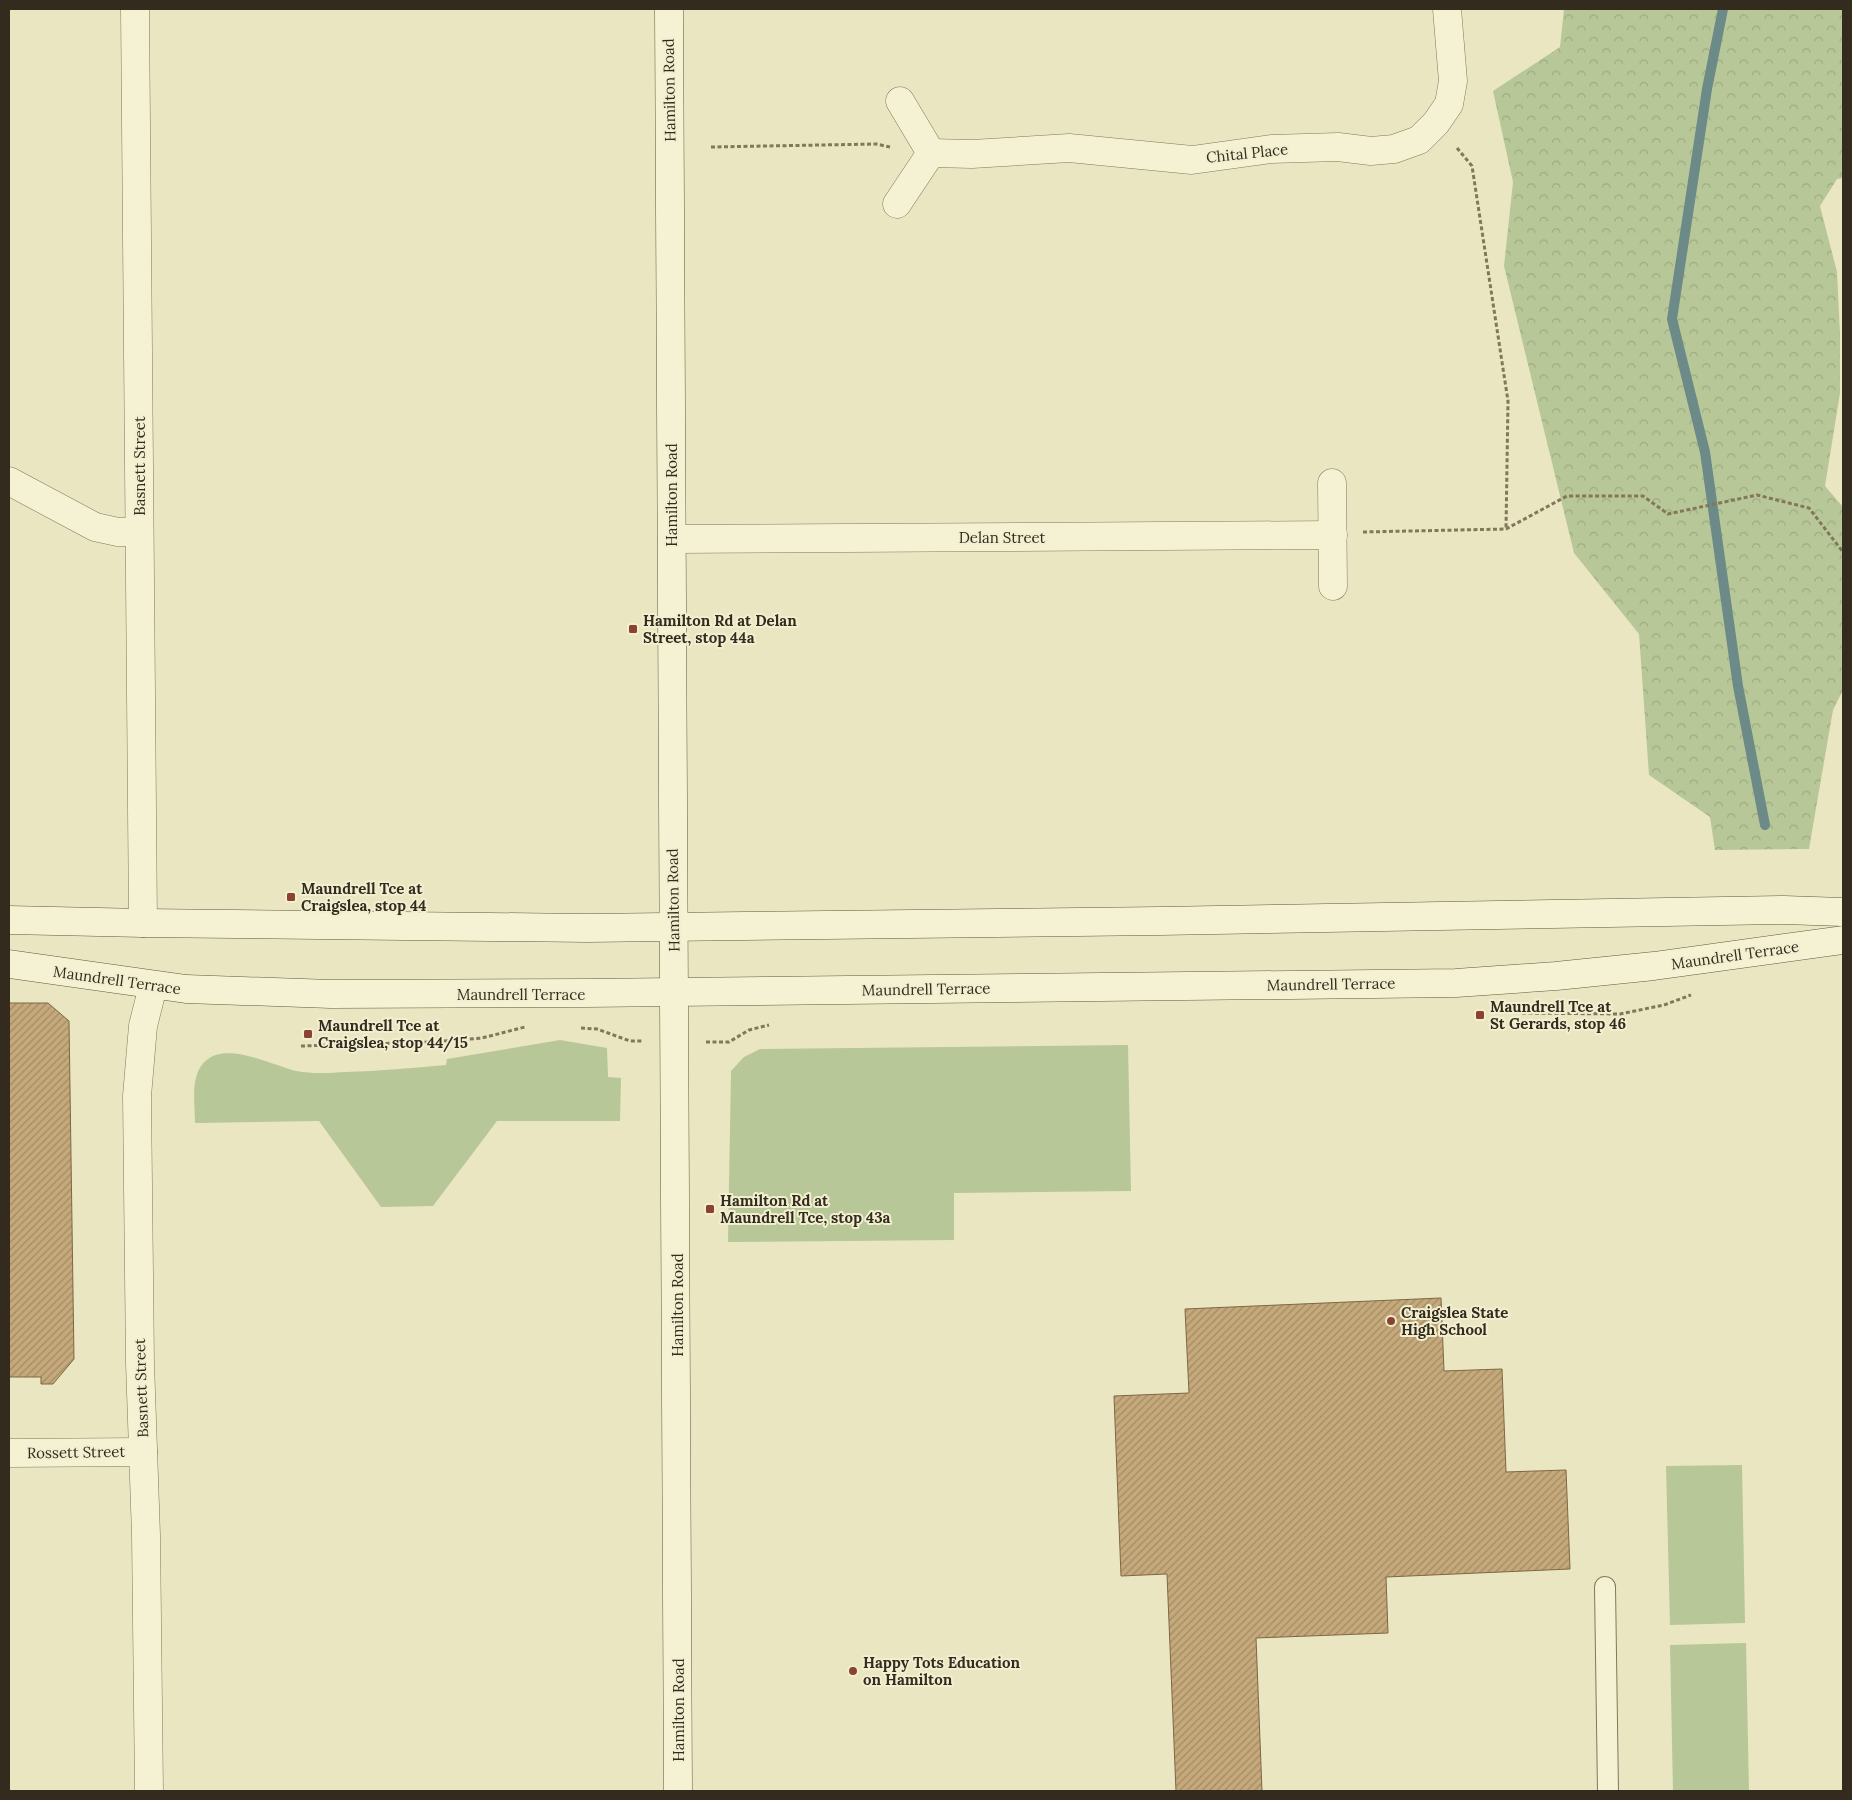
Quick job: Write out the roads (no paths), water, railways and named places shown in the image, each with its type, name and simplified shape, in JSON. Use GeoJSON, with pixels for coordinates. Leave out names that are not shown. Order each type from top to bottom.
{"type":"FeatureCollection","features":[{"type":"Feature","properties":{"kind":"main road","name":"Basnett Street"},"geometry":{"type":"LineString","coordinates":[[135,9],[143,923]]}},
{"type":"Feature","properties":{"kind":"main road","name":"Hamilton Road"},"geometry":{"type":"LineString","coordinates":[[669,9],[678,1791]]}},
{"type":"Feature","properties":{"kind":"main road","name":"Chital Place"},"geometry":{"type":"LineString","coordinates":[[931,153],[972,154],[1070,148],[1192,160],[1271,149],[1338,146],[1371,151],[1394,149],[1418,140],[1436,123],[1449,104],[1453,81],[1447,9]]}},
{"type":"Feature","properties":{"kind":"main road"},"geometry":{"type":"LineString","coordinates":[[897,204],[931,153],[900,101]]}},
{"type":"Feature","properties":{"kind":"main road"},"geometry":{"type":"LineString","coordinates":[[9,481],[95,527],[118,532],[139,532]]}},
{"type":"Feature","properties":{"kind":"main road"},"geometry":{"type":"LineString","coordinates":[[1332,483],[1333,586]]}},
{"type":"Feature","properties":{"kind":"main road","name":"Delan Street"},"geometry":{"type":"LineString","coordinates":[[672,539],[1333,535]]}},
{"type":"Feature","properties":{"kind":"main road"},"geometry":{"type":"LineString","coordinates":[[9,920],[568,928],[1189,921],[1784,910],[1843,912]]}},
{"type":"Feature","properties":{"kind":"main road","name":"Maundrell Terrace"},"geometry":{"type":"LineString","coordinates":[[9,964],[153,986],[221,992],[331,994],[1456,983],[1556,976],[1654,966],[1843,940]]}},
{"type":"Feature","properties":{"kind":"main road","name":"Basnett Street"},"geometry":{"type":"LineString","coordinates":[[149,1791],[146,1535],[140,1363],[137,1096],[143,1026],[153,986]]}},
{"type":"Feature","properties":{"kind":"main road","name":"Rossett Street"},"geometry":{"type":"LineString","coordinates":[[9,1453],[143,1452]]}},
{"type":"Feature","properties":{"kind":"lane"},"geometry":{"type":"LineString","coordinates":[[1605,1587],[1608,1791]]}},
{"type":"Feature","properties":{"kind":"waterway"},"geometry":{"type":"LineString","coordinates":[[1723,9],[1707,89],[1672,319],[1705,452],[1738,686],[1765,825]]}},
{"type":"Feature","properties":{"kind":"place","name":"Hamilton Rd at Delan Street, stop 44a"},"geometry":{"type":"Point","coordinates":[633,629]}},
{"type":"Feature","properties":{"kind":"place","name":"Maundrell Tce at Craigslea, stop 44"},"geometry":{"type":"Point","coordinates":[291,897]}},
{"type":"Feature","properties":{"kind":"place","name":"Maundrell Tce at St Gerards, stop 46"},"geometry":{"type":"Point","coordinates":[1480,1015]}},
{"type":"Feature","properties":{"kind":"place","name":"Maundrell Tce at Craigslea, stop 44/15"},"geometry":{"type":"Point","coordinates":[308,1034]}},
{"type":"Feature","properties":{"kind":"place","name":"Hamilton Rd at Maundrell Tce, stop 43a"},"geometry":{"type":"Point","coordinates":[710,1209]}},
{"type":"Feature","properties":{"kind":"place","name":"Craigslea State High School"},"geometry":{"type":"Point","coordinates":[1391,1321]}},
{"type":"Feature","properties":{"kind":"place","name":"Happy Tots Education on Hamilton"},"geometry":{"type":"Point","coordinates":[853,1671]}}]}
